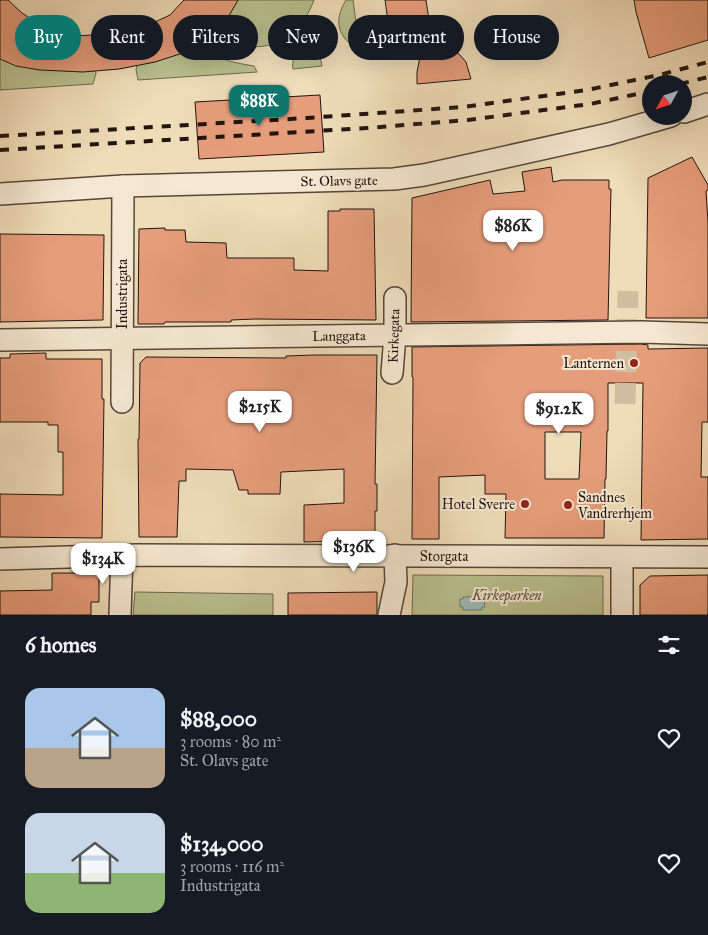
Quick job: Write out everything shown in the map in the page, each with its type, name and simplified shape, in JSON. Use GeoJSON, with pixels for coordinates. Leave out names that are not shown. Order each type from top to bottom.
{"type":"FeatureCollection","features":[{"type":"Feature","properties":{"kind":"street"},"geometry":{"type":"LineString","coordinates":[[692,109],[708,104]]}},
{"type":"Feature","properties":{"kind":"street","name":"St. Olavs gate"},"geometry":{"type":"LineString","coordinates":[[0,194],[123,186],[394,179],[609,134],[642,124]]}},
{"type":"Feature","properties":{"kind":"street","name":"Industrigata"},"geometry":{"type":"LineString","coordinates":[[122,402],[123,186]]}},
{"type":"Feature","properties":{"kind":"street","name":"Kirkegata"},"geometry":{"type":"LineString","coordinates":[[392,373],[395,298]]}},
{"type":"Feature","properties":{"kind":"street","name":"Langgata"},"geometry":{"type":"LineString","coordinates":[[0,340],[641,332],[708,334]]}},
{"type":"Feature","properties":{"kind":"street"},"geometry":{"type":"LineString","coordinates":[[120,615],[122,555]]}},
{"type":"Feature","properties":{"kind":"street","name":"Storgata"},"geometry":{"type":"LineString","coordinates":[[0,559],[122,555],[708,557]]}},
{"type":"Feature","properties":{"kind":"street"},"geometry":{"type":"LineString","coordinates":[[389,615],[396,582],[394,555]]}},
{"type":"Feature","properties":{"kind":"street"},"geometry":{"type":"LineString","coordinates":[[622,557],[622,615]]}},
{"type":"Feature","properties":{"kind":"green space"},"geometry":{"type":"Polygon","coordinates":[[[237,0],[314,0],[306,15],[268,15],[268,45],[263,46],[258,46],[258,15],[224,15],[237,0]]]}},
{"type":"Feature","properties":{"kind":"green space"},"geometry":{"type":"Polygon","coordinates":[[[346,0],[353,0],[355,15],[348,15],[348,42],[340,29],[339,16],[346,0]]]}},
{"type":"Feature","properties":{"kind":"green space"},"geometry":{"type":"Polygon","coordinates":[[[0,5],[15,15],[15,60],[81,59],[95,68],[96,73],[93,84],[0,90],[0,5]]]}},
{"type":"Feature","properties":{"kind":"green space"},"geometry":{"type":"Polygon","coordinates":[[[173,52],[173,60],[226,60],[254,66],[257,72],[138,80],[136,69],[138,63],[148,60],[163,60],[163,55],[173,52]]]}},
{"type":"Feature","properties":{"kind":"green space"},"geometry":{"type":"Polygon","coordinates":[[[294,60],[320,60],[322,66],[293,69],[294,60]]]}},
{"type":"Feature","properties":{"kind":"green space","name":"Kirkeparken"},"geometry":{"type":"Polygon","coordinates":[[[413,575],[603,576],[603,615],[412,615],[413,575]]]}},
{"type":"Feature","properties":{"kind":"green space"},"geometry":{"type":"Polygon","coordinates":[[[135,592],[273,594],[273,615],[133,615],[135,592]]]}},
{"type":"Feature","properties":{"kind":"water"},"geometry":{"type":"Polygon","coordinates":[[[463,597],[481,597],[484,600],[485,607],[482,607],[482,610],[463,610],[463,607],[460,607],[460,599],[463,599],[463,597]]]}},
{"type":"Feature","properties":{"kind":"building"},"geometry":{"type":"Polygon","coordinates":[[[0,0],[8,0],[25,15],[15,15],[15,60],[81,60],[81,36],[91,35],[91,60],[161,60],[119,69],[83,72],[40,70],[16,66],[0,59],[0,0]]]}},
{"type":"Feature","properties":{"kind":"building"},"geometry":{"type":"Polygon","coordinates":[[[184,0],[238,0],[229,15],[173,15],[173,56],[163,59],[163,18],[170,15],[184,0]]]}},
{"type":"Feature","properties":{"kind":"building"},"geometry":{"type":"Polygon","coordinates":[[[385,0],[426,0],[428,15],[387,15],[385,0]]]}},
{"type":"Feature","properties":{"kind":"building"},"geometry":{"type":"Polygon","coordinates":[[[634,0],[708,0],[708,40],[649,58],[634,0]]]}},
{"type":"Feature","properties":{"kind":"building"},"geometry":{"type":"Polygon","coordinates":[[[419,60],[464,60],[471,79],[417,84],[419,60]]]}},
{"type":"Feature","properties":{"kind":"building"},"geometry":{"type":"Polygon","coordinates":[[[320,95],[324,152],[199,159],[195,102],[320,95]]]}},
{"type":"Feature","properties":{"kind":"building"},"geometry":{"type":"Polygon","coordinates":[[[692,157],[708,185],[708,190],[706,191],[708,318],[646,318],[648,178],[692,157]]]}},
{"type":"Feature","properties":{"kind":"building"},"geometry":{"type":"Polygon","coordinates":[[[551,167],[553,182],[562,180],[609,180],[609,189],[611,189],[608,320],[411,322],[412,198],[490,180],[493,194],[525,191],[522,172],[551,167]]]}},
{"type":"Feature","properties":{"kind":"building"},"geometry":{"type":"Polygon","coordinates":[[[340,209],[374,209],[376,320],[255,319],[231,320],[231,322],[138,324],[139,229],[165,228],[165,230],[185,230],[186,242],[226,243],[227,258],[294,258],[294,270],[328,271],[328,211],[340,211],[340,209]]]}},
{"type":"Feature","properties":{"kind":"building"},"geometry":{"type":"Polygon","coordinates":[[[0,234],[104,235],[103,320],[0,322],[0,234]]]}},
{"type":"Feature","properties":{"kind":"building"},"geometry":{"type":"Polygon","coordinates":[[[641,344],[648,345],[648,349],[708,348],[708,422],[702,422],[701,477],[708,477],[708,539],[641,540],[643,383],[608,383],[604,538],[505,538],[506,494],[485,494],[485,475],[439,477],[439,539],[412,539],[412,347],[641,344]],[[545,432],[545,479],[579,479],[581,432],[545,432]]]}},
{"type":"Feature","properties":{"kind":"building"},"geometry":{"type":"Polygon","coordinates":[[[46,353],[46,359],[102,359],[102,399],[104,399],[102,538],[0,537],[0,494],[63,495],[63,452],[58,452],[58,425],[48,425],[48,422],[0,422],[0,358],[10,358],[10,354],[46,353]]]}},
{"type":"Feature","properties":{"kind":"building"},"geometry":{"type":"Polygon","coordinates":[[[377,355],[375,484],[377,484],[377,511],[375,511],[375,540],[304,542],[304,505],[344,503],[344,469],[281,472],[280,494],[248,494],[248,490],[239,490],[233,470],[186,469],[186,481],[179,481],[177,537],[139,537],[138,439],[140,363],[146,357],[286,358],[286,356],[377,355]]]}},
{"type":"Feature","properties":{"kind":"building"},"geometry":{"type":"Polygon","coordinates":[[[52,573],[99,573],[99,602],[91,602],[91,615],[0,615],[0,591],[52,590],[52,573]]]}},
{"type":"Feature","properties":{"kind":"building"},"geometry":{"type":"Polygon","coordinates":[[[708,575],[708,615],[640,615],[640,585],[650,576],[708,575]]]}},
{"type":"Feature","properties":{"kind":"building"},"geometry":{"type":"Polygon","coordinates":[[[377,592],[377,615],[288,615],[288,593],[377,592]]]}},
{"type":"Feature","properties":{"kind":"tunnel"},"geometry":{"type":"LineString","coordinates":[[625,404],[628,291]]}},
{"type":"Feature","properties":{"kind":"railway"},"geometry":{"type":"LineString","coordinates":[[0,136],[463,107],[587,90],[659,75],[708,62]]}},
{"type":"Feature","properties":{"kind":"railway"},"geometry":{"type":"LineString","coordinates":[[692,81],[708,77]]}},
{"type":"Feature","properties":{"kind":"railway"},"geometry":{"type":"LineString","coordinates":[[0,150],[367,128],[468,120],[590,104],[642,93]]}},
{"type":"Feature","properties":{"kind":"place","name":"Lanternen"},"geometry":{"type":"Point","coordinates":[634,363]}},
{"type":"Feature","properties":{"kind":"place","name":"Hotel Sverre"},"geometry":{"type":"Point","coordinates":[525,504]}},
{"type":"Feature","properties":{"kind":"place","name":"Sandnes Vandrerhjem"},"geometry":{"type":"Point","coordinates":[568,505]}}]}
